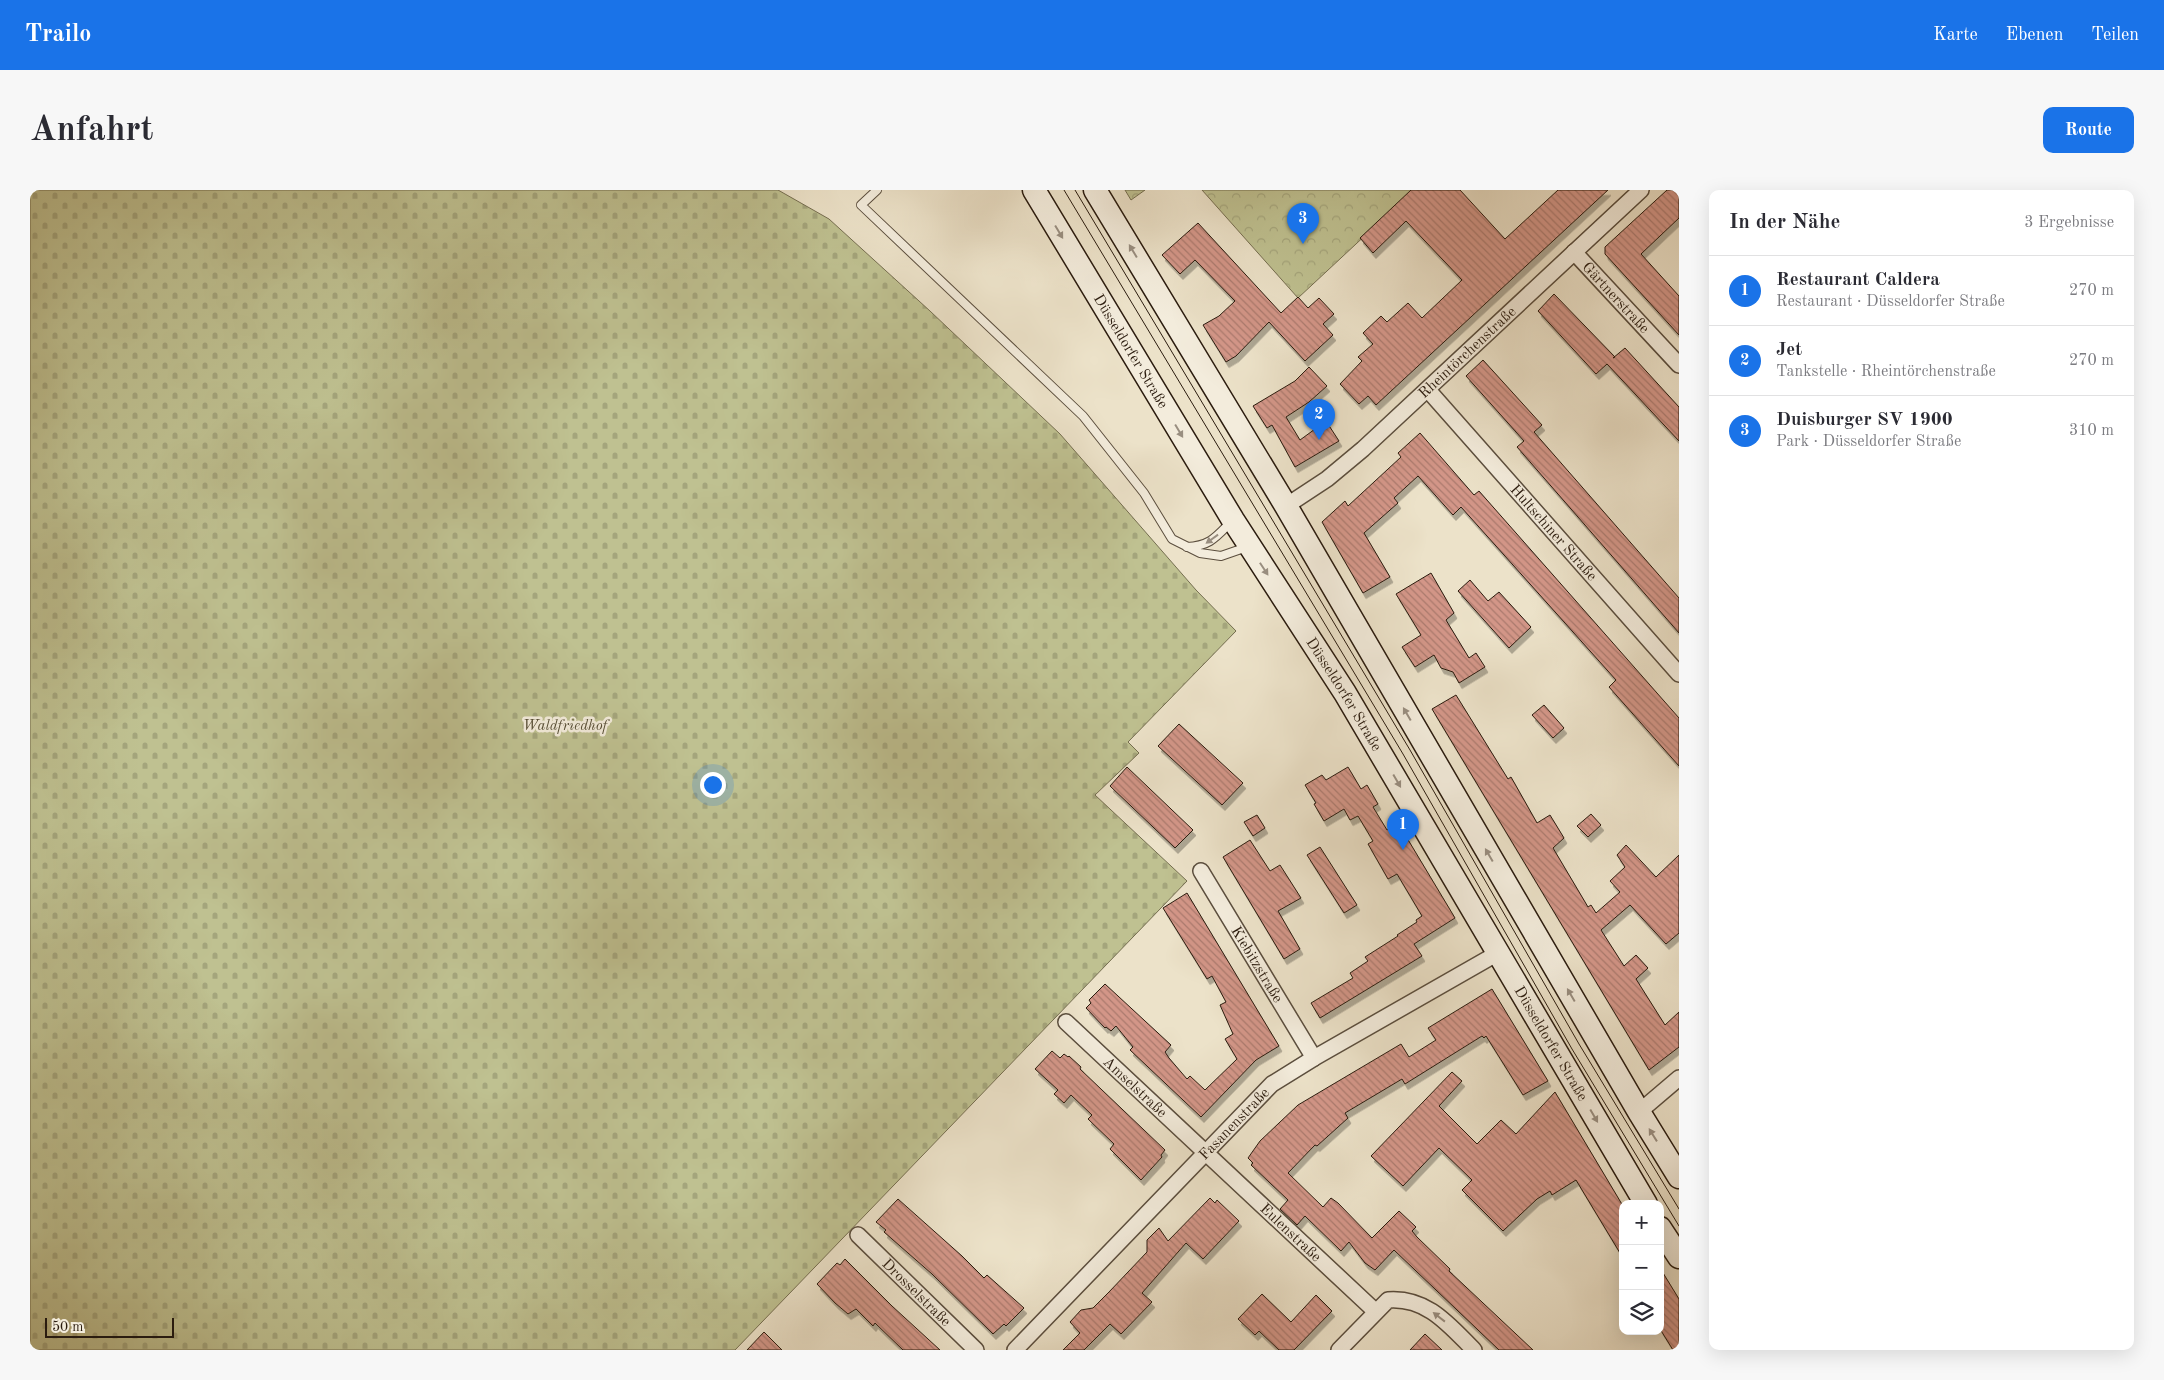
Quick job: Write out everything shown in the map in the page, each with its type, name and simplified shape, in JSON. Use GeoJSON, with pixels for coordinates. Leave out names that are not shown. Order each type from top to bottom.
{"type":"FeatureCollection","features":[{"type":"Feature","properties":{"kind":"main road","name":"Düsseldorfer Straße"},"geometry":{"type":"LineString","coordinates":[[1034,190],[1249,546],[1345,694],[1644,1200]]}},
{"type":"Feature","properties":{"kind":"main road"},"geometry":{"type":"LineString","coordinates":[[1095,190],[1286,506],[1639,1112],[1679,1177]]}},
{"type":"Feature","properties":{"kind":"main road"},"geometry":{"type":"LineString","coordinates":[[1664,1234],[1679,1257]]}},
{"type":"Feature","properties":{"kind":"street","name":"Rheintörchenstraße"},"geometry":{"type":"LineString","coordinates":[[1286,506],[1327,480],[1428,390],[1641,190]]}},
{"type":"Feature","properties":{"kind":"street","name":"Gärtnerstraße"},"geometry":{"type":"LineString","coordinates":[[1574,252],[1679,365]]}},
{"type":"Feature","properties":{"kind":"street","name":"Hultschiner Straße"},"geometry":{"type":"LineString","coordinates":[[1428,390],[1679,674]]}},
{"type":"Feature","properties":{"kind":"street","name":"Kiebitzstraße"},"geometry":{"type":"LineString","coordinates":[[1201,871],[1314,1058]]}},
{"type":"Feature","properties":{"kind":"street","name":"Fasanenstraße"},"geometry":{"type":"LineString","coordinates":[[1015,1350],[1272,1084],[1498,953]]}},
{"type":"Feature","properties":{"kind":"street","name":"Amselstraße"},"geometry":{"type":"LineString","coordinates":[[1066,1022],[1205,1153]]}},
{"type":"Feature","properties":{"kind":"street"},"geometry":{"type":"LineString","coordinates":[[1639,1112],[1679,1078]]}},
{"type":"Feature","properties":{"kind":"street","name":"Eulenstraße"},"geometry":{"type":"LineString","coordinates":[[1205,1153],[1375,1311]]}},
{"type":"Feature","properties":{"kind":"street","name":"Drosselstraße"},"geometry":{"type":"LineString","coordinates":[[858,1235],[976,1350]]}},
{"type":"Feature","properties":{"kind":"street"},"geometry":{"type":"LineString","coordinates":[[1338,1350],[1388,1300],[1403,1299],[1420,1304],[1440,1316],[1474,1350]]}},
{"type":"Feature","properties":{"kind":"lane"},"geometry":{"type":"LineString","coordinates":[[877,190],[861,205],[1083,416],[1144,493],[1172,539],[1200,554],[1221,556],[1249,546]]}},
{"type":"Feature","properties":{"kind":"lane"},"geometry":{"type":"LineString","coordinates":[[1186,548],[1211,542],[1233,520]]}},
{"type":"Feature","properties":{"kind":"green space","name":"Waldfriedhof"},"geometry":{"type":"Polygon","coordinates":[[[30,190],[778,190],[829,219],[1060,434],[1196,590],[1236,631],[1128,742],[1139,753],[1095,795],[1187,881],[735,1350],[30,1350],[30,190]]]}},
{"type":"Feature","properties":{"kind":"green space"},"geometry":{"type":"Polygon","coordinates":[[[1125,190],[1145,190],[1131,200],[1125,190]]]}},
{"type":"Feature","properties":{"kind":"green space"},"geometry":{"type":"Polygon","coordinates":[[[1202,190],[1414,190],[1298,298],[1202,190]]]}},
{"type":"Feature","properties":{"kind":"building"},"geometry":{"type":"Polygon","coordinates":[[[1411,190],[1460,190],[1505,239],[1558,190],[1608,190],[1376,405],[1368,396],[1359,404],[1340,384],[1362,361],[1358,357],[1373,344],[1363,333],[1381,316],[1387,322],[1408,303],[1422,318],[1462,280],[1406,221],[1373,253],[1360,238],[1411,190]]]}},
{"type":"Feature","properties":{"kind":"building"},"geometry":{"type":"Polygon","coordinates":[[[1667,190],[1679,190],[1679,218],[1641,254],[1679,296],[1679,335],[1605,254],[1605,247],[1667,190]]]}},
{"type":"Feature","properties":{"kind":"building"},"geometry":{"type":"Polygon","coordinates":[[[1198,223],[1281,313],[1298,297],[1308,308],[1319,298],[1334,314],[1323,324],[1333,335],[1305,361],[1269,322],[1236,356],[1226,362],[1203,325],[1219,316],[1235,301],[1195,260],[1180,274],[1162,255],[1198,223]]]}},
{"type":"Feature","properties":{"kind":"building"},"geometry":{"type":"Polygon","coordinates":[[[1554,294],[1615,357],[1625,348],[1679,407],[1679,441],[1607,364],[1596,374],[1538,311],[1554,294]]]}},
{"type":"Feature","properties":{"kind":"building"},"geometry":{"type":"Polygon","coordinates":[[[1483,360],[1542,425],[1534,432],[1679,598],[1679,633],[1517,447],[1524,441],[1466,376],[1483,360]]]}},
{"type":"Feature","properties":{"kind":"building"},"geometry":{"type":"Polygon","coordinates":[[[1309,367],[1327,386],[1309,402],[1286,417],[1300,440],[1326,421],[1339,441],[1295,467],[1272,425],[1267,428],[1253,406],[1295,381],[1309,367]]]}},
{"type":"Feature","properties":{"kind":"building"},"geometry":{"type":"Polygon","coordinates":[[[1420,433],[1474,495],[1479,491],[1679,718],[1679,766],[1609,687],[1616,680],[1461,507],[1453,515],[1418,476],[1394,498],[1398,503],[1364,533],[1390,577],[1363,593],[1322,522],[1345,501],[1348,506],[1401,457],[1398,453],[1420,433]]]}},
{"type":"Feature","properties":{"kind":"building"},"geometry":{"type":"Polygon","coordinates":[[[1431,573],[1454,613],[1446,620],[1469,658],[1476,653],[1485,667],[1459,683],[1453,672],[1441,668],[1434,655],[1415,667],[1402,647],[1421,635],[1396,594],[1431,573]]]}},
{"type":"Feature","properties":{"kind":"building"},"geometry":{"type":"Polygon","coordinates":[[[1470,580],[1488,601],[1499,592],[1531,627],[1509,648],[1458,591],[1470,580]]]}},
{"type":"Feature","properties":{"kind":"building"},"geometry":{"type":"Polygon","coordinates":[[[1456,695],[1508,779],[1511,777],[1537,823],[1550,815],[1564,838],[1553,848],[1588,907],[1591,905],[1596,913],[1620,892],[1610,881],[1625,867],[1617,855],[1626,845],[1656,877],[1679,855],[1679,933],[1666,944],[1630,905],[1601,930],[1624,966],[1636,955],[1648,968],[1636,979],[1665,1025],[1679,1012],[1679,1047],[1649,1070],[1432,709],[1456,695]]]}},
{"type":"Feature","properties":{"kind":"building"},"geometry":{"type":"Polygon","coordinates":[[[1544,705],[1564,728],[1553,738],[1532,715],[1544,705]]]}},
{"type":"Feature","properties":{"kind":"building"},"geometry":{"type":"Polygon","coordinates":[[[1179,724],[1243,783],[1222,805],[1158,746],[1179,724]]]}},
{"type":"Feature","properties":{"kind":"building"},"geometry":{"type":"Polygon","coordinates":[[[1127,767],[1193,830],[1175,848],[1110,786],[1127,767]]]}},
{"type":"Feature","properties":{"kind":"building"},"geometry":{"type":"Polygon","coordinates":[[[1348,767],[1361,789],[1367,785],[1378,804],[1373,807],[1387,830],[1398,823],[1455,918],[1414,944],[1422,956],[1320,1018],[1311,1003],[1353,978],[1350,973],[1368,961],[1365,957],[1398,936],[1422,916],[1397,874],[1388,879],[1368,844],[1373,841],[1358,816],[1350,820],[1344,809],[1324,821],[1314,804],[1316,803],[1305,785],[1322,775],[1326,780],[1348,767]]]}},
{"type":"Feature","properties":{"kind":"building"},"geometry":{"type":"Polygon","coordinates":[[[1591,814],[1601,825],[1588,837],[1577,826],[1591,814]]]}},
{"type":"Feature","properties":{"kind":"building"},"geometry":{"type":"Polygon","coordinates":[[[1257,815],[1265,828],[1253,836],[1244,822],[1257,815]]]}},
{"type":"Feature","properties":{"kind":"building"},"geometry":{"type":"Polygon","coordinates":[[[1250,840],[1270,871],[1280,865],[1301,898],[1278,911],[1300,949],[1284,959],[1223,857],[1250,840]]]}},
{"type":"Feature","properties":{"kind":"building"},"geometry":{"type":"Polygon","coordinates":[[[1320,847],[1357,905],[1344,913],[1307,855],[1320,847]]]}},
{"type":"Feature","properties":{"kind":"building"},"geometry":{"type":"Polygon","coordinates":[[[1187,893],[1279,1046],[1256,1060],[1201,1117],[1130,1050],[1133,1047],[1116,1026],[1111,1031],[1105,1028],[1086,1008],[1091,1003],[1089,1000],[1105,984],[1171,1045],[1165,1052],[1169,1058],[1187,1079],[1190,1076],[1205,1090],[1237,1059],[1225,1039],[1233,1034],[1220,1005],[1226,1002],[1212,976],[1207,979],[1163,908],[1187,893]]]}},
{"type":"Feature","properties":{"kind":"building"},"geometry":{"type":"Polygon","coordinates":[[[1492,989],[1548,1081],[1523,1095],[1486,1036],[1484,1038],[1482,1036],[1405,1084],[1402,1079],[1345,1113],[1348,1118],[1317,1146],[1315,1145],[1288,1173],[1323,1207],[1331,1198],[1338,1203],[1372,1238],[1399,1211],[1416,1227],[1412,1231],[1417,1237],[1450,1269],[1449,1271],[1533,1350],[1499,1350],[1394,1250],[1375,1270],[1365,1263],[1349,1242],[1341,1251],[1305,1216],[1297,1225],[1280,1209],[1288,1200],[1251,1165],[1253,1163],[1248,1158],[1260,1141],[1298,1105],[1401,1044],[1409,1057],[1436,1040],[1428,1028],[1492,989]]]}},
{"type":"Feature","properties":{"kind":"building"},"geometry":{"type":"Polygon","coordinates":[[[1052,1051],[1060,1058],[1064,1054],[1069,1056],[1081,1067],[1080,1069],[1165,1150],[1161,1155],[1162,1157],[1141,1180],[1110,1149],[1114,1144],[1088,1119],[1092,1115],[1071,1095],[1064,1103],[1054,1094],[1058,1090],[1035,1069],[1052,1051]]]}},
{"type":"Feature","properties":{"kind":"building"},"geometry":{"type":"Polygon","coordinates":[[[1452,1072],[1462,1081],[1439,1106],[1477,1144],[1501,1120],[1516,1134],[1555,1092],[1619,1200],[1619,1251],[1576,1180],[1552,1195],[1550,1191],[1537,1199],[1503,1231],[1462,1190],[1472,1180],[1439,1148],[1403,1186],[1371,1156],[1452,1072]]]}},
{"type":"Feature","properties":{"kind":"building"},"geometry":{"type":"Polygon","coordinates":[[[1210,1198],[1215,1203],[1217,1200],[1239,1221],[1203,1259],[1186,1243],[1142,1293],[1152,1302],[1121,1334],[1110,1324],[1084,1350],[1063,1350],[1080,1333],[1070,1322],[1081,1310],[1093,1308],[1147,1252],[1147,1240],[1159,1228],[1168,1241],[1210,1198]]]}},
{"type":"Feature","properties":{"kind":"building"},"geometry":{"type":"Polygon","coordinates":[[[898,1199],[984,1278],[987,1275],[1024,1308],[1006,1326],[1004,1324],[993,1334],[932,1274],[884,1232],[886,1230],[876,1222],[898,1199]]]}},
{"type":"Feature","properties":{"kind":"building"},"geometry":{"type":"Polygon","coordinates":[[[845,1259],[940,1350],[903,1350],[875,1323],[873,1326],[856,1309],[848,1314],[835,1303],[817,1284],[837,1263],[840,1265],[845,1259]]]}},
{"type":"Feature","properties":{"kind":"building"},"geometry":{"type":"Polygon","coordinates":[[[1664,1275],[1679,1299],[1679,1350],[1673,1350],[1664,1335],[1664,1275]]]}},
{"type":"Feature","properties":{"kind":"building"},"geometry":{"type":"Polygon","coordinates":[[[1262,1294],[1291,1322],[1316,1295],[1332,1311],[1294,1350],[1279,1350],[1259,1331],[1255,1335],[1238,1319],[1262,1294]]]}},
{"type":"Feature","properties":{"kind":"building"},"geometry":{"type":"Polygon","coordinates":[[[764,1332],[782,1350],[747,1350],[764,1332]]]}},
{"type":"Feature","properties":{"kind":"building"},"geometry":{"type":"Polygon","coordinates":[[[1425,1334],[1442,1350],[1410,1350],[1425,1334]]]}},
{"type":"Feature","properties":{"kind":"tram line"},"geometry":{"type":"LineString","coordinates":[[1064,190],[1403,754],[1572,1049],[1679,1226]]}},
{"type":"Feature","properties":{"kind":"tram line"},"geometry":{"type":"LineString","coordinates":[[1075,190],[1410,750],[1579,1044],[1679,1209]]}},
{"type":"Feature","properties":{"kind":"place","name":"Duisburger SV 1900"},"geometry":{"type":"Point","coordinates":[1303,244]}},
{"type":"Feature","properties":{"kind":"place","name":"Jet"},"geometry":{"type":"Point","coordinates":[1319,440]}},
{"type":"Feature","properties":{"kind":"place","name":"Restaurant Caldera"},"geometry":{"type":"Point","coordinates":[1403,850]}}]}
